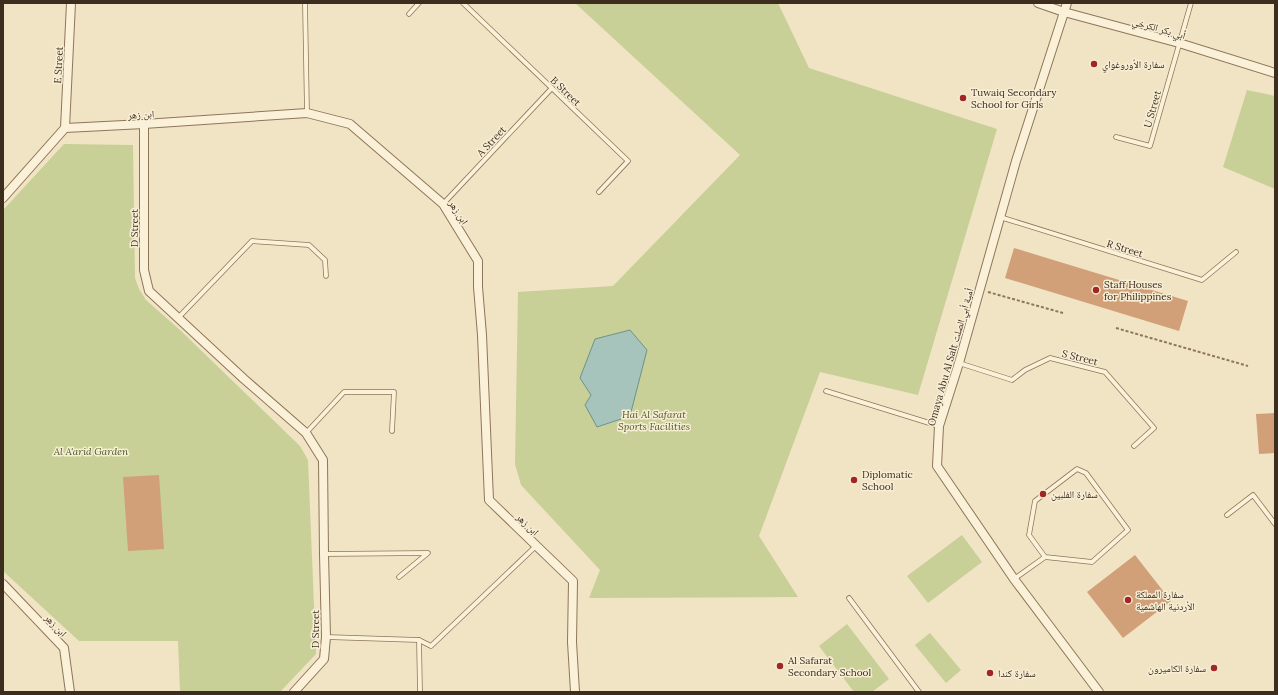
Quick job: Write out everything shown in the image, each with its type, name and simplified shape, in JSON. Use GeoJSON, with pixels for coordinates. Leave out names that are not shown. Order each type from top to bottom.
{"type":"FeatureCollection","features":[{"type":"Feature","properties":{"kind":"street","name":"E Street"},"geometry":{"type":"LineString","coordinates":[[64,128],[71,3]]}},
{"type":"Feature","properties":{"kind":"street","name":"أبي بكر الكرخي"},"geometry":{"type":"LineString","coordinates":[[1038,3],[1064,12],[1179,43],[1275,73]]}},
{"type":"Feature","properties":{"kind":"street","name":"Omaya Abu Al Salt أمية أبي الصلت"},"geometry":{"type":"LineString","coordinates":[[1067,3],[1016,161],[959,362],[939,426],[937,466],[1014,579],[1099,692]]}},
{"type":"Feature","properties":{"kind":"street","name":"ابن زهر"},"geometry":{"type":"LineString","coordinates":[[64,128],[307,113],[350,124],[443,204],[478,261],[478,288],[482,336],[489,500],[573,581],[572,642],[574,692]]}},
{"type":"Feature","properties":{"kind":"street","name":"D Street"},"geometry":{"type":"LineString","coordinates":[[144,124],[144,270],[149,291],[306,433],[323,460],[326,637],[324,659],[294,692]]}},
{"type":"Feature","properties":{"kind":"street"},"geometry":{"type":"LineString","coordinates":[[3,198],[64,128]]}},
{"type":"Feature","properties":{"kind":"street","name":"ابن زهر"},"geometry":{"type":"LineString","coordinates":[[3,584],[64,648],[70,692]]}},
{"type":"Feature","properties":{"kind":"lane"},"geometry":{"type":"LineString","coordinates":[[305,3],[307,113]]}},
{"type":"Feature","properties":{"kind":"lane"},"geometry":{"type":"LineString","coordinates":[[409,14],[419,3]]}},
{"type":"Feature","properties":{"kind":"lane","name":"B Street"},"geometry":{"type":"LineString","coordinates":[[463,3],[628,161],[599,192]]}},
{"type":"Feature","properties":{"kind":"lane"},"geometry":{"type":"LineString","coordinates":[[1179,43],[1191,3]]}},
{"type":"Feature","properties":{"kind":"lane","name":"U Street"},"geometry":{"type":"LineString","coordinates":[[1116,137],[1150,146],[1179,43]]}},
{"type":"Feature","properties":{"kind":"lane","name":"A Street"},"geometry":{"type":"LineString","coordinates":[[443,204],[552,88]]}},
{"type":"Feature","properties":{"kind":"lane","name":"R Street"},"geometry":{"type":"LineString","coordinates":[[1000,217],[1202,280],[1236,252]]}},
{"type":"Feature","properties":{"kind":"lane"},"geometry":{"type":"LineString","coordinates":[[178,318],[252,241],[309,245],[325,260],[326,276]]}},
{"type":"Feature","properties":{"kind":"lane","name":"S Street"},"geometry":{"type":"LineString","coordinates":[[959,362],[1012,380],[1025,370],[1050,358],[1105,372],[1154,428],[1134,446]]}},
{"type":"Feature","properties":{"kind":"lane"},"geometry":{"type":"LineString","coordinates":[[826,391],[939,426]]}},
{"type":"Feature","properties":{"kind":"lane"},"geometry":{"type":"LineString","coordinates":[[306,433],[344,392],[394,392],[392,431]]}},
{"type":"Feature","properties":{"kind":"lane"},"geometry":{"type":"LineString","coordinates":[[1014,579],[1045,557],[1092,562],[1128,530],[1086,473],[1077,469],[1035,501],[1029,535],[1045,557]]}},
{"type":"Feature","properties":{"kind":"lane"},"geometry":{"type":"LineString","coordinates":[[1227,515],[1252,495],[1275,524]]}},
{"type":"Feature","properties":{"kind":"lane"},"geometry":{"type":"LineString","coordinates":[[326,637],[419,640],[431,646],[536,546]]}},
{"type":"Feature","properties":{"kind":"lane"},"geometry":{"type":"LineString","coordinates":[[324,554],[428,553],[399,577]]}},
{"type":"Feature","properties":{"kind":"lane"},"geometry":{"type":"LineString","coordinates":[[849,598],[919,692]]}},
{"type":"Feature","properties":{"kind":"lane"},"geometry":{"type":"LineString","coordinates":[[419,640],[420,692]]}},
{"type":"Feature","properties":{"kind":"path"},"geometry":{"type":"LineString","coordinates":[[979,290],[1063,313]]}},
{"type":"Feature","properties":{"kind":"path"},"geometry":{"type":"LineString","coordinates":[[1116,328],[1248,366]]}},
{"type":"Feature","properties":{"kind":"green space","name":"Hai Al Safarat Sports Facilities"},"geometry":{"type":"Polygon","coordinates":[[[575,3],[778,3],[809,68],[997,129],[918,395],[820,372],[759,536],[798,597],[589,598],[600,570],[521,485],[515,464],[518,292],[613,286],[740,155],[575,3]]]}},
{"type":"Feature","properties":{"kind":"green space"},"geometry":{"type":"Polygon","coordinates":[[[1247,90],[1275,96],[1275,189],[1223,167],[1247,90]]]}},
{"type":"Feature","properties":{"kind":"green space","name":"Al A'arid Garden"},"geometry":{"type":"Polygon","coordinates":[[[64,144],[133,145],[135,278],[139,289],[146,300],[180,330],[300,446],[308,460],[316,654],[280,692],[180,692],[178,641],[79,641],[3,571],[3,210],[64,144]]]}},
{"type":"Feature","properties":{"kind":"green space"},"geometry":{"type":"Polygon","coordinates":[[[962,535],[982,562],[928,603],[907,576],[962,535]]]}},
{"type":"Feature","properties":{"kind":"green space"},"geometry":{"type":"Polygon","coordinates":[[[847,624],[889,679],[872,692],[854,692],[819,646],[847,624]]]}},
{"type":"Feature","properties":{"kind":"green space"},"geometry":{"type":"Polygon","coordinates":[[[930,633],[961,670],[946,683],[915,645],[930,633]]]}},
{"type":"Feature","properties":{"kind":"water"},"geometry":{"type":"Polygon","coordinates":[[[630,330],[647,350],[630,416],[597,427],[585,405],[591,395],[580,378],[595,339],[630,330]]]}},
{"type":"Feature","properties":{"kind":"building","name":"Staff Houses for Philippines"},"geometry":{"type":"Polygon","coordinates":[[[1014,248],[1188,301],[1179,331],[1005,278],[1014,248]]]}},
{"type":"Feature","properties":{"kind":"building"},"geometry":{"type":"Polygon","coordinates":[[[1275,413],[1275,453],[1259,454],[1256,414],[1275,413]]]}},
{"type":"Feature","properties":{"kind":"building"},"geometry":{"type":"Polygon","coordinates":[[[159,475],[164,549],[128,551],[123,477],[159,475]]]}},
{"type":"Feature","properties":{"kind":"building"},"geometry":{"type":"Polygon","coordinates":[[[1135,555],[1171,601],[1123,638],[1087,592],[1135,555]]]}},
{"type":"Feature","properties":{"kind":"place","name":"سفارة الأوروغواي"},"geometry":{"type":"Point","coordinates":[1094,64]}},
{"type":"Feature","properties":{"kind":"place","name":"Tuwaiq Secondary School for Girls"},"geometry":{"type":"Point","coordinates":[963,98]}},
{"type":"Feature","properties":{"kind":"place","name":"Staff Houses for Philippines"},"geometry":{"type":"Point","coordinates":[1096,290]}},
{"type":"Feature","properties":{"kind":"place","name":"Diplomatic School"},"geometry":{"type":"Point","coordinates":[854,480]}},
{"type":"Feature","properties":{"kind":"place","name":"سفارة الفلبين"},"geometry":{"type":"Point","coordinates":[1043,494]}},
{"type":"Feature","properties":{"kind":"place","name":"سفارة المملكة الأردنية الهاشمية"},"geometry":{"type":"Point","coordinates":[1128,600]}},
{"type":"Feature","properties":{"kind":"place","name":"Al Safarat Secondary School"},"geometry":{"type":"Point","coordinates":[780,666]}},
{"type":"Feature","properties":{"kind":"place","name":"سفارة الكاميرون"},"geometry":{"type":"Point","coordinates":[1214,668]}},
{"type":"Feature","properties":{"kind":"place","name":"سفارة كندا"},"geometry":{"type":"Point","coordinates":[990,673]}}]}
